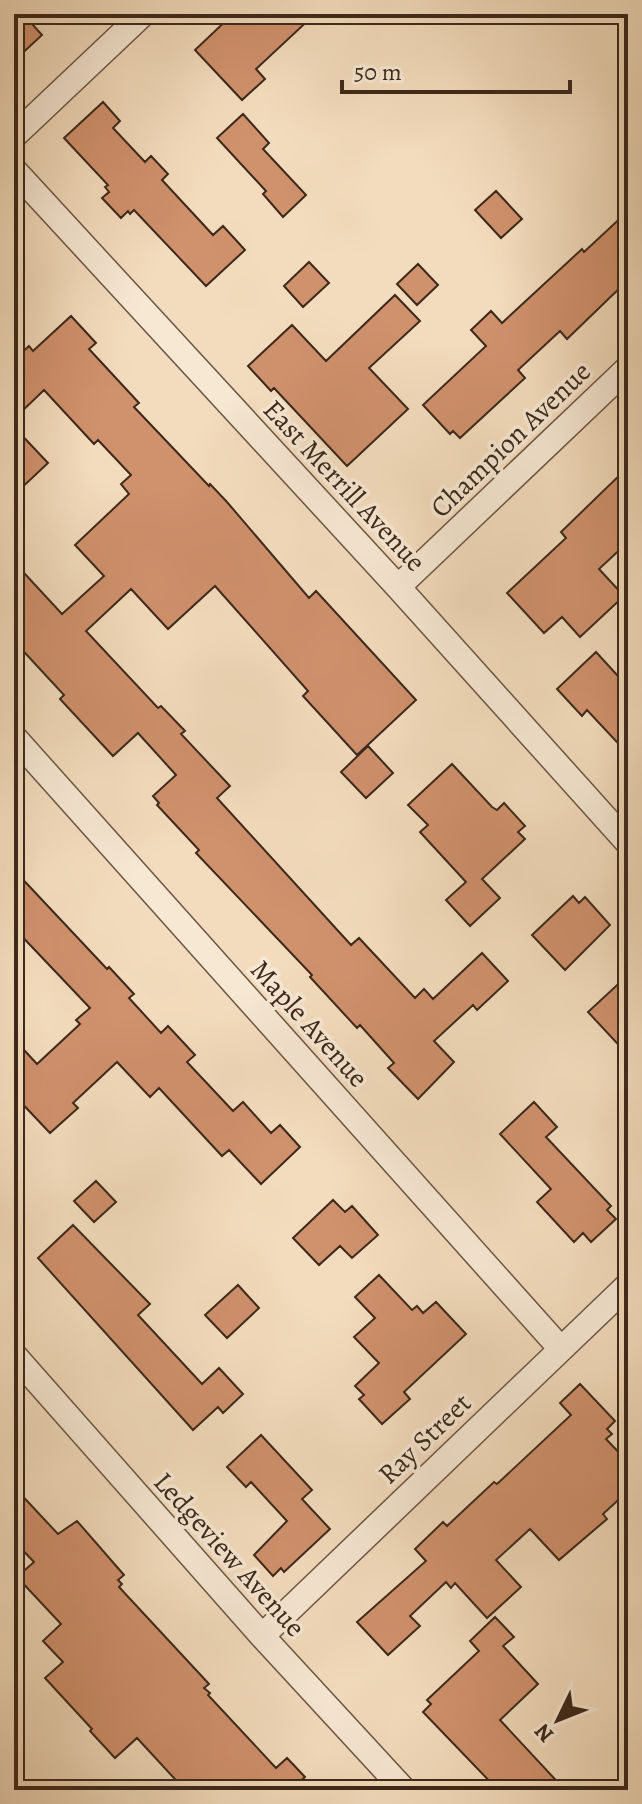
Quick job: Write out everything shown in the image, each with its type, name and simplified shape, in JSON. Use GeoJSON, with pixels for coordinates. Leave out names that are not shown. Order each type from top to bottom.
{"type":"FeatureCollection","features":[{"type":"Feature","properties":{"kind":"street"},"geometry":{"type":"LineString","coordinates":[[14,136],[143,14]]}},
{"type":"Feature","properties":{"kind":"street","name":"East Merrill Avenue"},"geometry":{"type":"LineString","coordinates":[[14,170],[398,587],[628,843]]}},
{"type":"Feature","properties":{"kind":"street","name":"Champion Avenue"},"geometry":{"type":"LineString","coordinates":[[398,587],[628,368]]}},
{"type":"Feature","properties":{"kind":"street","name":"Maple Avenue"},"geometry":{"type":"LineString","coordinates":[[14,737],[561,1349]]}},
{"type":"Feature","properties":{"kind":"street","name":"Ray Street"},"geometry":{"type":"LineString","coordinates":[[262,1636],[628,1285]]}},
{"type":"Feature","properties":{"kind":"street","name":"Ledgeview Avenue"},"geometry":{"type":"LineString","coordinates":[[14,1355],[262,1636],[404,1790]]}},
{"type":"Feature","properties":{"kind":"building"},"geometry":{"type":"Polygon","coordinates":[[[14,14],[23,14],[42,35],[14,61],[14,14]]]}},
{"type":"Feature","properties":{"kind":"building"},"geometry":{"type":"Polygon","coordinates":[[[233,14],[315,14],[256,69],[265,79],[242,100],[195,50],[233,14]]]}},
{"type":"Feature","properties":{"kind":"building"},"geometry":{"type":"Polygon","coordinates":[[[103,102],[120,121],[113,128],[145,162],[151,156],[168,174],[162,180],[213,235],[223,226],[245,250],[206,286],[134,210],[121,218],[102,198],[109,192],[105,187],[108,185],[64,138],[103,102]]]}},
{"type":"Feature","properties":{"kind":"building"},"geometry":{"type":"Polygon","coordinates":[[[243,114],[269,143],[263,149],[306,195],[283,217],[263,194],[266,191],[217,138],[243,114]]]}},
{"type":"Feature","properties":{"kind":"building"},"geometry":{"type":"Polygon","coordinates":[[[496,191],[522,219],[501,238],[475,210],[496,191]]]}},
{"type":"Feature","properties":{"kind":"building"},"geometry":{"type":"Polygon","coordinates":[[[628,211],[628,280],[567,339],[560,331],[518,370],[525,378],[460,438],[453,431],[450,434],[423,405],[486,346],[471,330],[491,311],[502,323],[628,211]]]}},
{"type":"Feature","properties":{"kind":"building"},"geometry":{"type":"Polygon","coordinates":[[[309,262],[329,283],[303,307],[284,286],[309,262]]]}},
{"type":"Feature","properties":{"kind":"building"},"geometry":{"type":"Polygon","coordinates":[[[418,264],[438,285],[417,305],[397,284],[418,264]]]}},
{"type":"Feature","properties":{"kind":"building"},"geometry":{"type":"Polygon","coordinates":[[[395,295],[420,321],[369,368],[408,409],[347,466],[274,388],[271,391],[248,366],[292,325],[326,361],[395,295]]]}},
{"type":"Feature","properties":{"kind":"building"},"geometry":{"type":"Polygon","coordinates":[[[71,316],[96,343],[89,349],[139,403],[134,407],[227,502],[309,598],[316,591],[416,700],[357,755],[303,696],[308,691],[215,586],[168,629],[131,589],[86,631],[158,708],[161,706],[185,731],[181,734],[230,786],[217,798],[351,945],[359,938],[415,998],[424,989],[433,999],[482,953],[508,981],[477,1010],[473,1005],[434,1041],[454,1062],[418,1099],[388,1068],[394,1063],[360,1025],[357,1028],[310,977],[312,975],[196,853],[199,850],[157,805],[159,803],[153,796],[176,775],[138,733],[113,756],[60,699],[64,695],[14,641],[14,562],[62,614],[104,576],[75,545],[129,494],[121,484],[131,475],[98,440],[94,444],[44,390],[14,419],[14,360],[29,346],[33,351],[71,316]]]}},
{"type":"Feature","properties":{"kind":"building"},"geometry":{"type":"Polygon","coordinates":[[[14,427],[48,463],[14,495],[14,427]]]}},
{"type":"Feature","properties":{"kind":"building"},"geometry":{"type":"Polygon","coordinates":[[[628,467],[628,542],[599,569],[624,596],[580,637],[562,617],[544,633],[507,593],[566,538],[561,532],[628,467]]]}},
{"type":"Feature","properties":{"kind":"building"},"geometry":{"type":"Polygon","coordinates":[[[596,652],[628,687],[628,754],[587,710],[582,716],[557,689],[596,652]]]}},
{"type":"Feature","properties":{"kind":"building"},"geometry":{"type":"Polygon","coordinates":[[[368,746],[393,773],[366,798],[341,772],[368,746]]]}},
{"type":"Feature","properties":{"kind":"building"},"geometry":{"type":"Polygon","coordinates":[[[452,764],[492,807],[497,810],[504,803],[525,826],[518,832],[525,839],[482,879],[500,898],[470,926],[446,900],[466,882],[420,832],[428,825],[408,805],[452,764]]]}},
{"type":"Feature","properties":{"kind":"building"},"geometry":{"type":"Polygon","coordinates":[[[14,870],[134,994],[129,998],[161,1033],[168,1026],[195,1055],[187,1062],[233,1111],[243,1102],[271,1133],[280,1125],[300,1147],[261,1184],[229,1150],[222,1156],[159,1088],[150,1097],[117,1062],[73,1103],[78,1108],[50,1133],[14,1095],[14,1039],[37,1064],[80,1024],[76,1020],[90,1008],[14,928],[14,870]]]}},
{"type":"Feature","properties":{"kind":"building"},"geometry":{"type":"Polygon","coordinates":[[[573,896],[579,903],[585,897],[610,925],[565,970],[532,935],[573,896]]]}},
{"type":"Feature","properties":{"kind":"building"},"geometry":{"type":"Polygon","coordinates":[[[628,975],[628,1055],[588,1012],[628,975]]]}},
{"type":"Feature","properties":{"kind":"building"},"geometry":{"type":"Polygon","coordinates":[[[534,1102],[557,1127],[546,1137],[611,1206],[607,1210],[616,1219],[591,1242],[583,1233],[574,1242],[537,1202],[551,1189],[500,1134],[534,1102]]]}},
{"type":"Feature","properties":{"kind":"building"},"geometry":{"type":"Polygon","coordinates":[[[96,1181],[116,1202],[94,1222],[74,1201],[96,1181]]]}},
{"type":"Feature","properties":{"kind":"building"},"geometry":{"type":"Polygon","coordinates":[[[333,1200],[345,1212],[352,1206],[378,1235],[352,1258],[340,1246],[319,1265],[293,1238],[333,1200]]]}},
{"type":"Feature","properties":{"kind":"building"},"geometry":{"type":"Polygon","coordinates":[[[73,1225],[150,1304],[138,1315],[202,1384],[219,1368],[243,1394],[223,1413],[218,1407],[193,1430],[38,1258],[73,1225]]]}},
{"type":"Feature","properties":{"kind":"building"},"geometry":{"type":"Polygon","coordinates":[[[379,1275],[412,1310],[417,1306],[423,1313],[436,1302],[466,1334],[404,1392],[410,1399],[382,1424],[359,1399],[364,1395],[355,1386],[379,1363],[354,1337],[375,1318],[355,1297],[379,1275]]]}},
{"type":"Feature","properties":{"kind":"building"},"geometry":{"type":"Polygon","coordinates":[[[238,1285],[259,1308],[227,1338],[205,1315],[238,1285]]]}},
{"type":"Feature","properties":{"kind":"building"},"geometry":{"type":"Polygon","coordinates":[[[580,1384],[615,1421],[607,1429],[612,1434],[606,1439],[628,1462],[628,1491],[603,1514],[607,1519],[559,1560],[530,1529],[496,1560],[521,1587],[487,1618],[455,1583],[451,1588],[446,1582],[410,1616],[420,1626],[388,1655],[357,1622],[426,1561],[415,1549],[443,1522],[447,1526],[494,1482],[497,1484],[571,1415],[560,1403],[580,1384]]]}},
{"type":"Feature","properties":{"kind":"building"},"geometry":{"type":"Polygon","coordinates":[[[261,1435],[312,1490],[302,1499],[330,1529],[284,1572],[281,1568],[273,1576],[254,1555],[287,1521],[251,1482],[246,1487],[227,1467],[261,1435]]]}},
{"type":"Feature","properties":{"kind":"building"},"geometry":{"type":"Polygon","coordinates":[[[14,1487],[58,1534],[77,1521],[124,1575],[118,1580],[122,1584],[119,1587],[209,1684],[204,1688],[210,1693],[208,1695],[276,1768],[287,1758],[305,1777],[294,1787],[297,1790],[185,1790],[137,1738],[115,1758],[45,1678],[63,1662],[43,1641],[61,1624],[17,1577],[34,1562],[14,1541],[14,1487]]]}},
{"type":"Feature","properties":{"kind":"building"},"geometry":{"type":"Polygon","coordinates":[[[495,1617],[514,1637],[503,1646],[538,1684],[500,1720],[565,1790],[498,1790],[423,1712],[431,1704],[427,1700],[479,1651],[470,1641],[495,1617]]]}}]}
